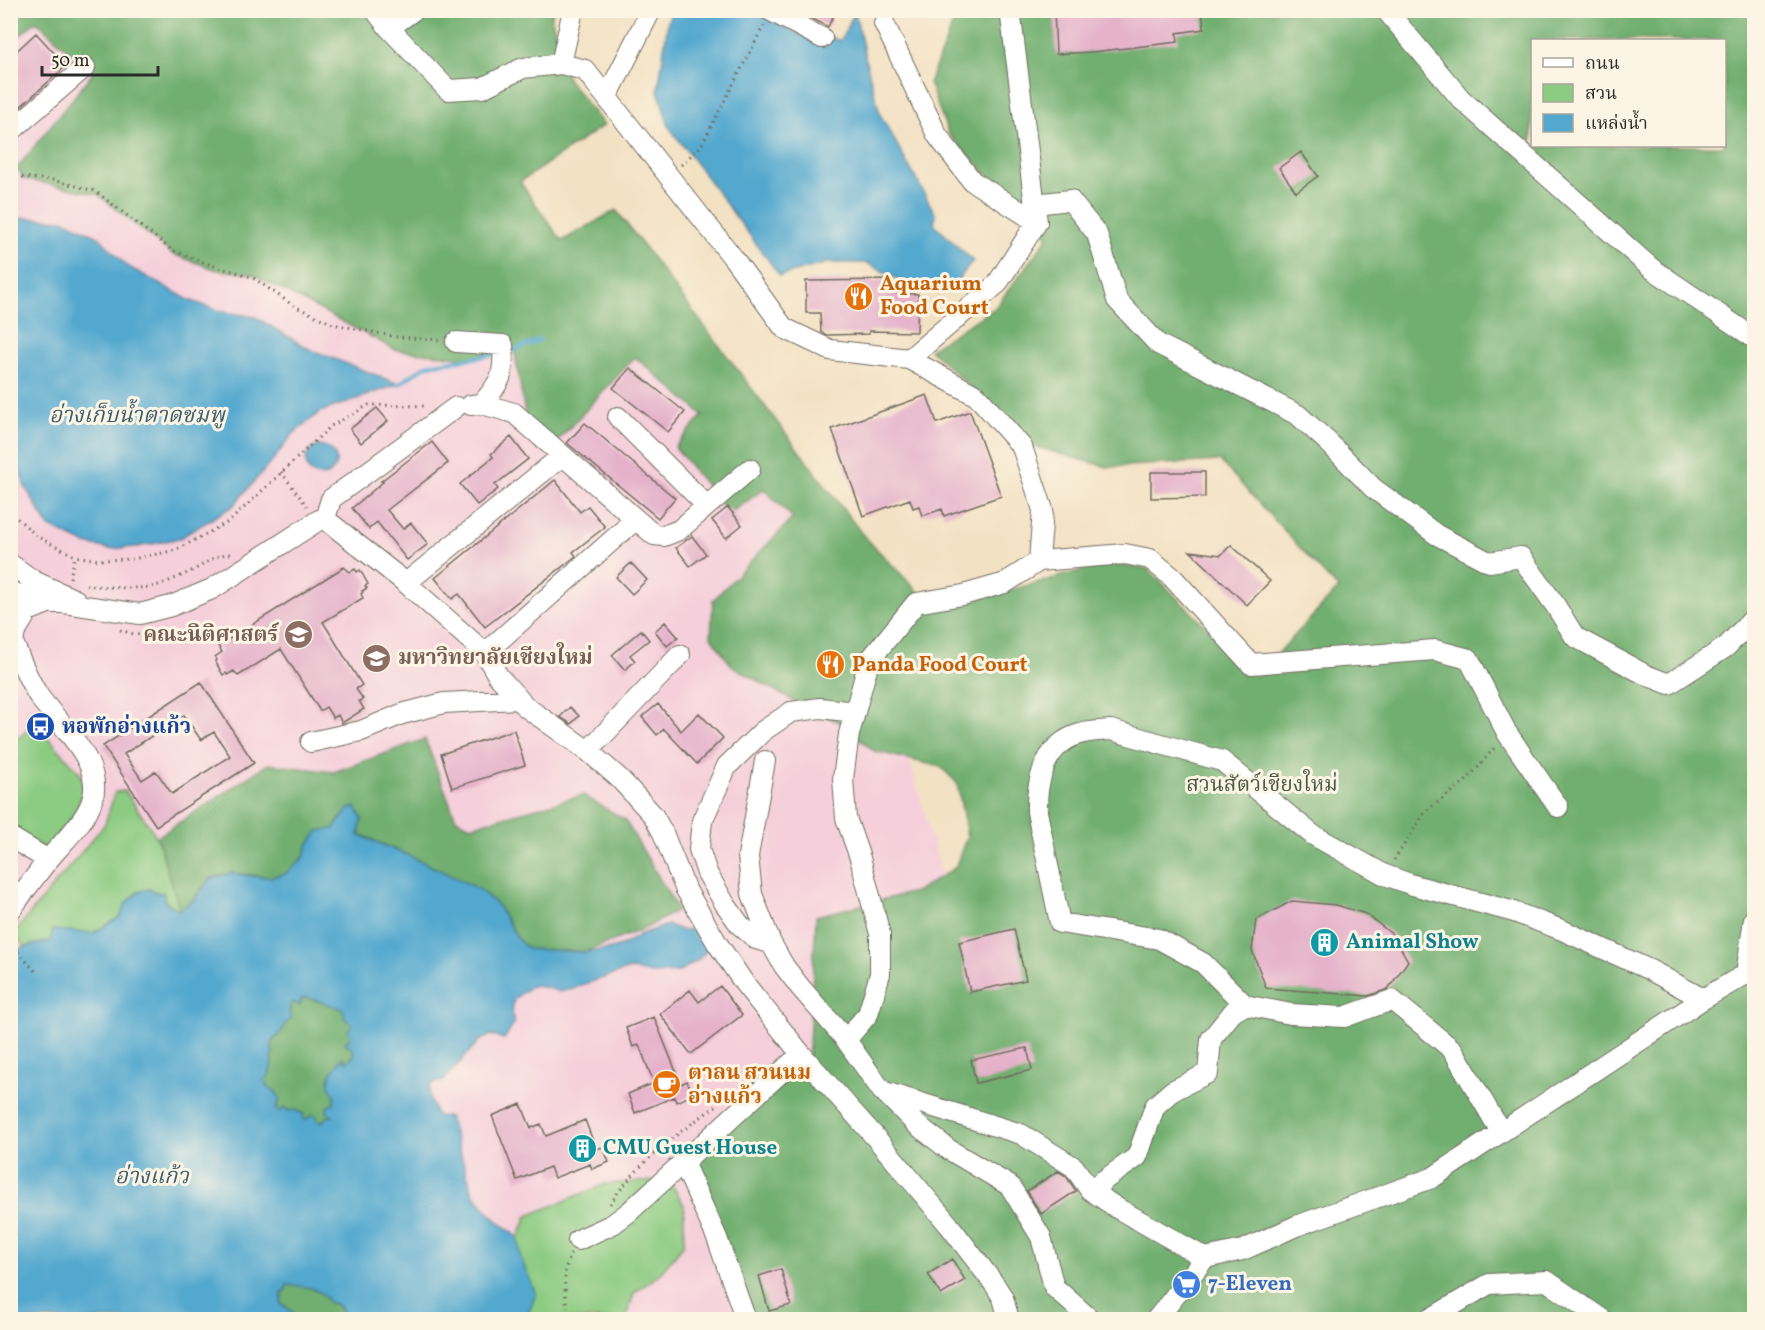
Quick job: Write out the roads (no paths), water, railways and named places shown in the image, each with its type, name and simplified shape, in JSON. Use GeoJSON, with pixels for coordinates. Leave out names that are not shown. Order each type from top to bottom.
{"type":"FeatureCollection","features":[{"type":"Feature","properties":{"kind":"street"},"geometry":{"type":"LineString","coordinates":[[375,10],[448,90],[482,88],[523,68],[561,64],[585,70],[734,260],[784,328],[830,350],[909,359],[977,396],[1022,447],[1043,510],[1039,561]]}},
{"type":"Feature","properties":{"kind":"street"},"geometry":{"type":"LineString","coordinates":[[389,28],[414,10]]}},
{"type":"Feature","properties":{"kind":"street"},"geometry":{"type":"LineString","coordinates":[[561,64],[573,10]]}},
{"type":"Feature","properties":{"kind":"street"},"geometry":{"type":"LineString","coordinates":[[607,97],[651,10]]}},
{"type":"Feature","properties":{"kind":"street"},"geometry":{"type":"LineString","coordinates":[[909,359],[997,284],[1036,213],[1010,10]]}},
{"type":"Feature","properties":{"kind":"street"},"geometry":{"type":"LineString","coordinates":[[1386,10],[1461,99],[1651,268],[1755,338]]}},
{"type":"Feature","properties":{"kind":"street"},"geometry":{"type":"LineString","coordinates":[[766,18],[822,38]]}},
{"type":"Feature","properties":{"kind":"street"},"geometry":{"type":"LineString","coordinates":[[884,23],[937,135],[972,181],[1036,213],[1070,200],[1097,234],[1117,300],[1158,344],[1298,415],[1373,488],[1437,535],[1489,562],[1521,557],[1556,604],[1575,637],[1646,675],[1670,684],[1726,647],[1755,618]]}},
{"type":"Feature","properties":{"kind":"street"},"geometry":{"type":"LineString","coordinates":[[10,132],[85,67]]}},
{"type":"Feature","properties":{"kind":"street"},"geometry":{"type":"LineString","coordinates":[[456,342],[503,345],[504,367],[496,387],[482,404]]}},
{"type":"Feature","properties":{"kind":"street"},"geometry":{"type":"LineString","coordinates":[[10,564],[17,575],[11,592],[48,603],[64,603],[140,614],[190,600],[223,583],[322,519],[331,499],[452,407],[482,404],[514,414],[654,535],[664,536],[679,530],[750,469]]}},
{"type":"Feature","properties":{"kind":"street"},"geometry":{"type":"LineString","coordinates":[[618,417],[707,506]]}},
{"type":"Feature","properties":{"kind":"street"},"geometry":{"type":"LineString","coordinates":[[406,583],[562,456]]}},
{"type":"Feature","properties":{"kind":"street"},"geometry":{"type":"LineString","coordinates":[[322,519],[406,583],[485,653],[498,676],[525,707],[588,751],[619,778],[653,815],[699,914],[744,982],[801,1054],[949,1225],[1003,1298],[1009,1320]]}},
{"type":"Feature","properties":{"kind":"street"},"geometry":{"type":"LineString","coordinates":[[485,653],[635,520]]}},
{"type":"Feature","properties":{"kind":"street"},"geometry":{"type":"LineString","coordinates":[[846,1040],[868,1014],[880,974],[880,934],[860,858],[846,818],[843,779],[849,734],[868,661],[916,603],[963,595],[1005,583],[1039,561],[1125,554],[1150,559],[1172,577],[1251,664],[1435,650],[1469,659],[1507,733],[1558,807]]}},
{"type":"Feature","properties":{"kind":"street"},"geometry":{"type":"LineString","coordinates":[[10,564],[34,581],[97,608]]}},
{"type":"Feature","properties":{"kind":"street"},"geometry":{"type":"LineString","coordinates":[[10,911],[48,860],[82,820],[90,807],[94,792],[94,774],[87,759],[39,696],[12,639],[28,611],[48,603]]}},
{"type":"Feature","properties":{"kind":"street"},"geometry":{"type":"LineString","coordinates":[[588,751],[680,655]]}},
{"type":"Feature","properties":{"kind":"street"},"geometry":{"type":"LineString","coordinates":[[311,741],[362,731],[402,714],[444,703],[518,699]]}},
{"type":"Feature","properties":{"kind":"street"},"geometry":{"type":"LineString","coordinates":[[771,943],[756,939],[740,925],[707,873],[699,849],[702,821],[727,766],[763,731],[791,712],[820,708],[855,712]]}},
{"type":"Feature","properties":{"kind":"street"},"geometry":{"type":"LineString","coordinates":[[1501,1132],[1453,1050],[1392,1000],[1344,1017],[1290,1014],[1245,1005],[1203,963],[1159,939],[1060,924],[1037,812],[1040,777],[1057,746],[1074,736],[1111,730],[1222,761],[1313,835],[1384,875],[1511,911],[1562,930],[1650,970],[1703,999]]}},
{"type":"Feature","properties":{"kind":"street"},"geometry":{"type":"LineString","coordinates":[[765,761],[748,856],[752,894],[771,943],[784,966],[846,1040],[882,1090],[916,1124],[948,1149],[1010,1186],[1041,1237],[1054,1287],[1090,1320]]}},
{"type":"Feature","properties":{"kind":"street"},"geometry":{"type":"LineString","coordinates":[[10,837],[48,860]]}},
{"type":"Feature","properties":{"kind":"street"},"geometry":{"type":"LineString","coordinates":[[1156,1320],[1205,1258],[1243,1250],[1296,1226],[1432,1178],[1703,999],[1750,972],[1755,919]]}},
{"type":"Feature","properties":{"kind":"street"},"geometry":{"type":"LineString","coordinates":[[1089,1190],[1137,1157],[1155,1106],[1172,1091],[1208,1073],[1211,1039],[1233,1012],[1245,1005]]}},
{"type":"Feature","properties":{"kind":"street"},"geometry":{"type":"LineString","coordinates":[[578,1240],[613,1224],[629,1212],[801,1054]]}},
{"type":"Feature","properties":{"kind":"street"},"geometry":{"type":"LineString","coordinates":[[882,1090],[1021,1134],[1074,1167],[1089,1190],[1205,1258]]}},
{"type":"Feature","properties":{"kind":"street"},"geometry":{"type":"LineString","coordinates":[[683,1162],[717,1238],[746,1320]]}},
{"type":"Feature","properties":{"kind":"street"},"geometry":{"type":"LineString","coordinates":[[1428,1320],[1489,1284],[1546,1281],[1603,1320]]}},
{"type":"Feature","properties":{"kind":"water"},"geometry":{"type":"Polygon","coordinates":[[[672,11],[752,11],[826,47],[831,37],[840,41],[855,12],[880,114],[936,215],[934,224],[973,261],[948,292],[921,291],[867,263],[827,263],[780,276],[669,127],[658,90],[668,21],[672,11]]]}},
{"type":"Feature","properties":{"kind":"water","name":"อ่างเก็บน้ำตาดชมพู"},"geometry":{"type":"Polygon","coordinates":[[[11,219],[64,220],[99,237],[127,266],[189,300],[220,311],[255,317],[309,349],[399,384],[320,412],[293,434],[233,506],[180,538],[137,547],[109,549],[85,544],[49,527],[24,485],[12,440],[11,219]]]}},
{"type":"Feature","properties":{"kind":"water"},"geometry":{"type":"Polygon","coordinates":[[[321,446],[331,451],[336,461],[331,471],[321,476],[311,471],[306,461],[311,451],[321,446]]]}},
{"type":"Feature","properties":{"kind":"water","name":"อ่างแก้ว"},"geometry":{"type":"Polygon","coordinates":[[[356,807],[362,819],[359,835],[479,889],[498,906],[519,941],[529,949],[585,952],[611,949],[641,934],[668,925],[684,931],[700,924],[712,944],[698,960],[679,972],[651,974],[630,969],[561,992],[531,986],[514,999],[512,1013],[514,1024],[504,1039],[491,1035],[479,1041],[443,1081],[432,1083],[430,1096],[432,1104],[437,1116],[449,1117],[473,1193],[489,1213],[518,1238],[521,1259],[536,1294],[526,1319],[342,1319],[341,1310],[336,1304],[329,1303],[321,1293],[311,1288],[287,1285],[282,1293],[281,1304],[294,1313],[292,1316],[296,1319],[11,1320],[10,954],[17,949],[50,941],[53,930],[93,933],[120,917],[125,905],[138,892],[149,889],[159,893],[163,892],[165,902],[180,910],[195,899],[210,879],[231,873],[271,877],[285,874],[304,857],[308,845],[318,831],[333,829],[349,809],[356,807]],[[302,998],[300,1005],[292,1002],[289,1011],[291,1018],[272,1042],[271,1058],[273,1059],[269,1076],[264,1081],[268,1084],[267,1087],[275,1091],[280,1098],[276,1110],[279,1112],[285,1108],[288,1111],[294,1110],[304,1114],[302,1118],[305,1120],[312,1115],[317,1116],[317,1120],[322,1123],[325,1118],[333,1116],[327,1112],[327,1107],[334,1103],[335,1094],[329,1085],[333,1070],[343,1057],[346,1062],[354,1056],[353,1048],[345,1043],[351,1037],[348,1031],[352,1024],[345,1019],[343,1009],[309,998],[302,998]]]}},
{"type":"Feature","properties":{"kind":"waterway"},"geometry":{"type":"LineString","coordinates":[[509,352],[540,340]]}},
{"type":"Feature","properties":{"kind":"waterway"},"geometry":{"type":"LineString","coordinates":[[399,384],[427,365],[498,354]]}},
{"type":"Feature","properties":{"kind":"place","name":"Aquarium Food Court"},"geometry":{"type":"Point","coordinates":[859,296]}},
{"type":"Feature","properties":{"kind":"place","name":"คณะนิติศาสตร์"},"geometry":{"type":"Point","coordinates":[299,635]}},
{"type":"Feature","properties":{"kind":"place","name":"มหาวิทยาลัยเชียงใหม่"},"geometry":{"type":"Point","coordinates":[377,658]}},
{"type":"Feature","properties":{"kind":"place","name":"Panda Food Court"},"geometry":{"type":"Point","coordinates":[831,665]}},
{"type":"Feature","properties":{"kind":"place","name":"หอพักอ่างแก้ว"},"geometry":{"type":"Point","coordinates":[41,727]}},
{"type":"Feature","properties":{"kind":"place","name":"Animal Show"},"geometry":{"type":"Point","coordinates":[1325,942]}},
{"type":"Feature","properties":{"kind":"place","name":"ตาลน สวนนม อ่างแก้ว"},"geometry":{"type":"Point","coordinates":[667,1085]}},
{"type":"Feature","properties":{"kind":"place","name":"CMU Guest House"},"geometry":{"type":"Point","coordinates":[582,1148]}},
{"type":"Feature","properties":{"kind":"place","name":"7-Eleven"},"geometry":{"type":"Point","coordinates":[1187,1284]}},
{"type":"Feature","properties":{"kind":"park label","name":"สวนสัตว์เชียงใหม่"},"geometry":{"type":"Point","coordinates":[1262,785]}}]}
